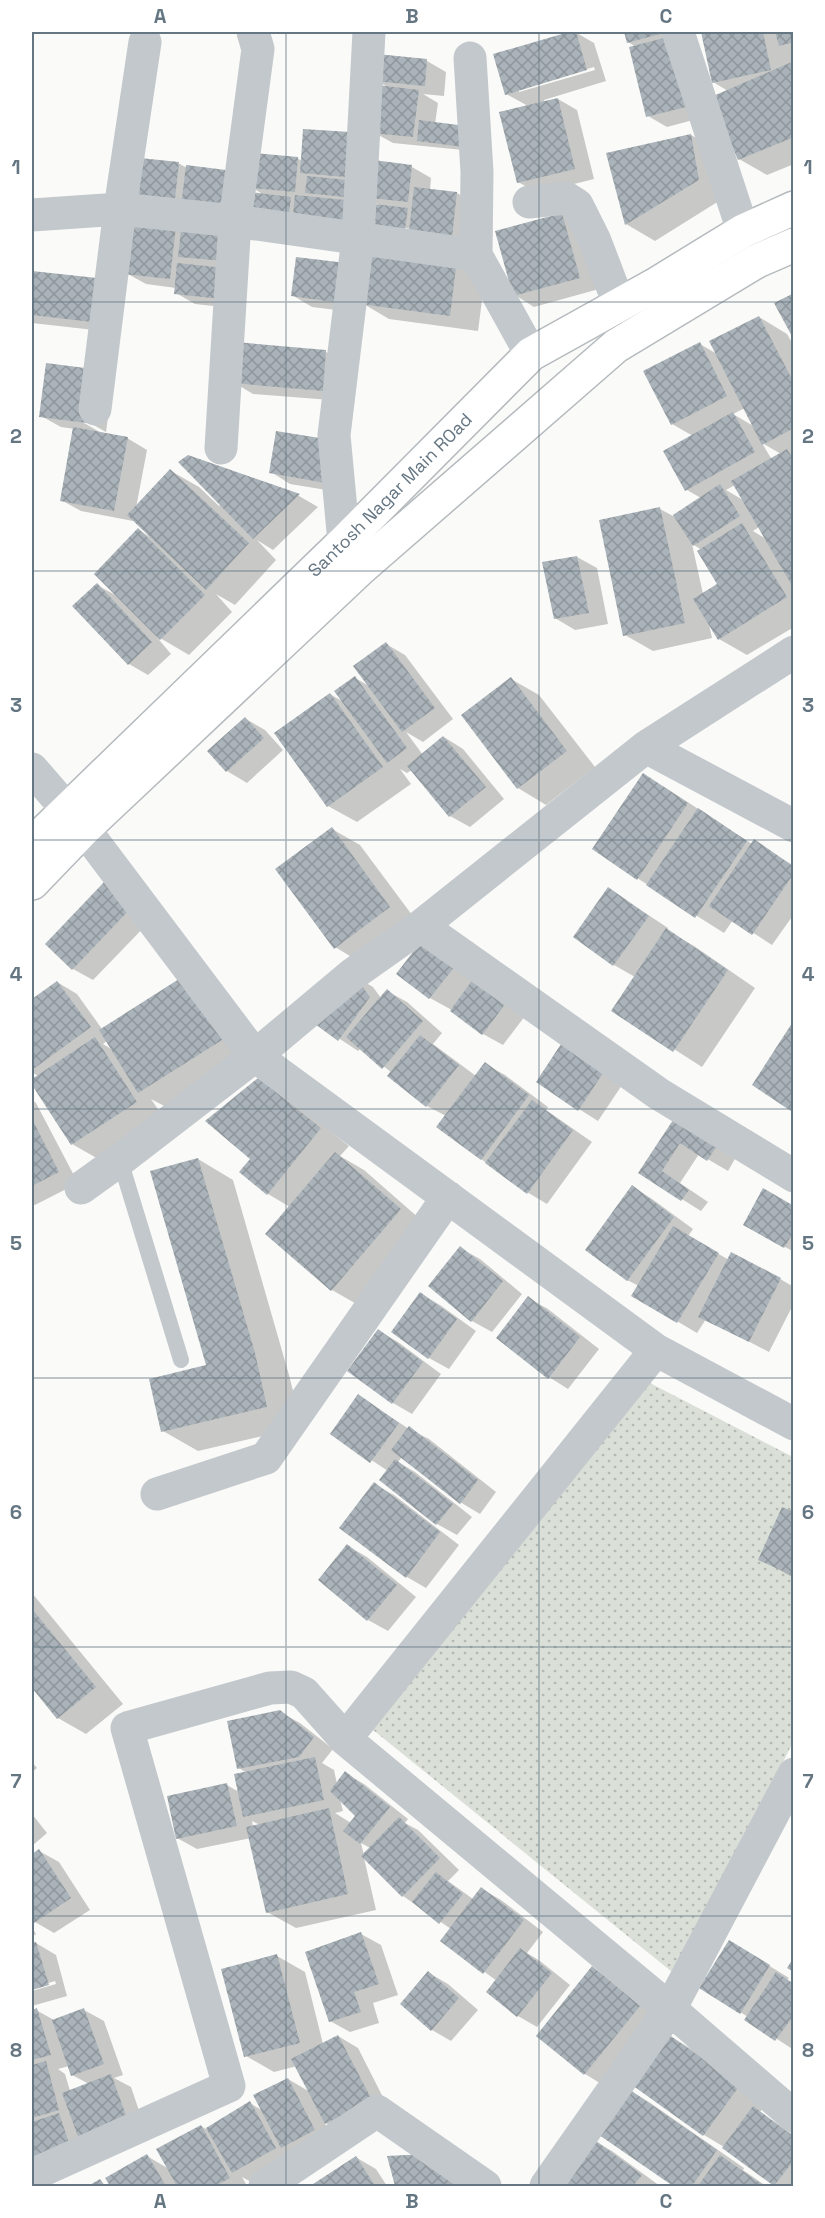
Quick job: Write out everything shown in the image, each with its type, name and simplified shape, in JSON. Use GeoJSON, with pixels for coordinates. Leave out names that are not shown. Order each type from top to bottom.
{"type":"FeatureCollection","features":[{"type":"Feature","properties":{"kind":"main road","name":"Santosh Nagar Main ROad"},"geometry":{"type":"LineString","coordinates":[[32,883],[75,820],[531,354],[655,285],[743,231],[794,208]]}},
{"type":"Feature","properties":{"kind":"main road","name":"Santosh Nagar Main ROad"},"geometry":{"type":"LineString","coordinates":[[32,844],[75,820],[616,346],[757,261],[794,245]]}},
{"type":"Feature","properties":{"kind":"street"},"geometry":{"type":"LineString","coordinates":[[221,448],[235,221],[258,49],[253,32]]}},
{"type":"Feature","properties":{"kind":"street"},"geometry":{"type":"LineString","coordinates":[[344,543],[334,435],[358,238],[369,32]]}},
{"type":"Feature","properties":{"kind":"street"},"geometry":{"type":"LineString","coordinates":[[678,32],[743,231]]}},
{"type":"Feature","properties":{"kind":"street"},"geometry":{"type":"LineString","coordinates":[[96,409],[120,209],[144,42]]}},
{"type":"Feature","properties":{"kind":"street"},"geometry":{"type":"LineString","coordinates":[[470,58],[477,172],[476,255],[531,354]]}},
{"type":"Feature","properties":{"kind":"street"},"geometry":{"type":"LineString","coordinates":[[529,202],[566,198],[577,205],[595,241],[619,304]]}},
{"type":"Feature","properties":{"kind":"street"},"geometry":{"type":"LineString","coordinates":[[32,215],[120,209],[235,221],[476,255]]}},
{"type":"Feature","properties":{"kind":"street"},"geometry":{"type":"LineString","coordinates":[[81,1188],[255,1056],[353,974],[421,926],[646,747],[794,652]]}},
{"type":"Feature","properties":{"kind":"street"},"geometry":{"type":"LineString","coordinates":[[646,747],[794,826]]}},
{"type":"Feature","properties":{"kind":"street"},"geometry":{"type":"LineString","coordinates":[[32,769],[75,820],[255,1056],[656,1350],[794,1424]]}},
{"type":"Feature","properties":{"kind":"street"},"geometry":{"type":"LineString","coordinates":[[421,926],[659,1094],[794,1176]]}},
{"type":"Feature","properties":{"kind":"street"},"geometry":{"type":"LineString","coordinates":[[157,1494],[266,1458],[448,1197]]}},
{"type":"Feature","properties":{"kind":"street"},"geometry":{"type":"LineString","coordinates":[[345,1739],[656,1350]]}},
{"type":"Feature","properties":{"kind":"street"},"geometry":{"type":"LineString","coordinates":[[32,2175],[229,2086],[127,1728],[270,1688],[291,1688],[304,1693],[313,1700],[345,1739],[670,2009],[794,2116]]}},
{"type":"Feature","properties":{"kind":"street"},"geometry":{"type":"LineString","coordinates":[[546,2187],[670,2009],[794,1774]]}},
{"type":"Feature","properties":{"kind":"street"},"geometry":{"type":"LineString","coordinates":[[265,2187],[377,2111],[485,2187]]}},
{"type":"Feature","properties":{"kind":"lane"},"geometry":{"type":"LineString","coordinates":[[120,1160],[181,1360]]}},
{"type":"Feature","properties":{"kind":"shaded area"},"geometry":{"type":"Polygon","coordinates":[[[648,1382],[793,1457],[793,1742],[677,1976],[367,1725],[648,1382]]]}},
{"type":"Feature","properties":{"kind":"building"},"geometry":{"type":"Polygon","coordinates":[[[576,32],[587,70],[505,95],[493,54],[576,32]]]}},
{"type":"Feature","properties":{"kind":"building"},"geometry":{"type":"Polygon","coordinates":[[[624,32],[667,32],[627,43],[624,32]]]}},
{"type":"Feature","properties":{"kind":"building"},"geometry":{"type":"Polygon","coordinates":[[[701,32],[763,32],[771,70],[712,83],[701,32]]]}},
{"type":"Feature","properties":{"kind":"building"},"geometry":{"type":"Polygon","coordinates":[[[775,32],[794,32],[794,42],[779,46],[775,32]]]}},
{"type":"Feature","properties":{"kind":"building"},"geometry":{"type":"Polygon","coordinates":[[[672,36],[690,106],[646,117],[629,47],[672,36]]]}},
{"type":"Feature","properties":{"kind":"building"},"geometry":{"type":"Polygon","coordinates":[[[377,54],[427,59],[425,86],[374,81],[377,54]]]}},
{"type":"Feature","properties":{"kind":"building"},"geometry":{"type":"Polygon","coordinates":[[[794,61],[794,137],[738,160],[711,97],[794,61]]]}},
{"type":"Feature","properties":{"kind":"building"},"geometry":{"type":"Polygon","coordinates":[[[377,85],[419,90],[413,137],[371,133],[377,85]]]}},
{"type":"Feature","properties":{"kind":"building"},"geometry":{"type":"Polygon","coordinates":[[[558,98],[575,169],[517,183],[499,112],[558,98]]]}},
{"type":"Feature","properties":{"kind":"building"},"geometry":{"type":"Polygon","coordinates":[[[419,120],[466,126],[464,147],[417,141],[419,120]]]}},
{"type":"Feature","properties":{"kind":"building"},"geometry":{"type":"Polygon","coordinates":[[[303,129],[350,132],[346,177],[300,173],[303,129]]]}},
{"type":"Feature","properties":{"kind":"building"},"geometry":{"type":"Polygon","coordinates":[[[691,134],[699,180],[625,225],[606,153],[691,134]]]}},
{"type":"Feature","properties":{"kind":"building"},"geometry":{"type":"Polygon","coordinates":[[[254,153],[298,157],[295,192],[251,188],[254,153]]]}},
{"type":"Feature","properties":{"kind":"building"},"geometry":{"type":"Polygon","coordinates":[[[130,157],[179,162],[174,208],[125,202],[130,157]]]}},
{"type":"Feature","properties":{"kind":"building"},"geometry":{"type":"Polygon","coordinates":[[[366,159],[412,165],[408,202],[362,197],[366,159]]]}},
{"type":"Feature","properties":{"kind":"building"},"geometry":{"type":"Polygon","coordinates":[[[186,165],[234,171],[230,213],[181,207],[186,165]]]}},
{"type":"Feature","properties":{"kind":"building"},"geometry":{"type":"Polygon","coordinates":[[[307,176],[347,180],[345,197],[305,193],[307,176]]]}},
{"type":"Feature","properties":{"kind":"building"},"geometry":{"type":"Polygon","coordinates":[[[414,187],[457,192],[452,237],[409,232],[414,187]]]}},
{"type":"Feature","properties":{"kind":"building"},"geometry":{"type":"Polygon","coordinates":[[[249,192],[291,197],[288,223],[246,218],[249,192]]]}},
{"type":"Feature","properties":{"kind":"building"},"geometry":{"type":"Polygon","coordinates":[[[295,195],[345,200],[342,229],[292,224],[295,195]]]}},
{"type":"Feature","properties":{"kind":"building"},"geometry":{"type":"Polygon","coordinates":[[[366,203],[408,208],[405,229],[363,225],[366,203]]]}},
{"type":"Feature","properties":{"kind":"building"},"geometry":{"type":"Polygon","coordinates":[[[562,213],[580,278],[513,296],[495,231],[562,213]]]}},
{"type":"Feature","properties":{"kind":"building"},"geometry":{"type":"Polygon","coordinates":[[[130,221],[176,226],[170,279],[124,274],[130,221]]]}},
{"type":"Feature","properties":{"kind":"building"},"geometry":{"type":"Polygon","coordinates":[[[181,230],[227,234],[225,261],[178,257],[181,230]]]}},
{"type":"Feature","properties":{"kind":"building"},"geometry":{"type":"Polygon","coordinates":[[[367,247],[457,259],[450,316],[360,304],[367,247]]]}},
{"type":"Feature","properties":{"kind":"building"},"geometry":{"type":"Polygon","coordinates":[[[296,257],[346,263],[341,303],[291,296],[296,257]]]}},
{"type":"Feature","properties":{"kind":"building"},"geometry":{"type":"Polygon","coordinates":[[[177,263],[225,268],[222,299],[174,294],[177,263]]]}},
{"type":"Feature","properties":{"kind":"building"},"geometry":{"type":"Polygon","coordinates":[[[32,271],[97,278],[92,322],[32,315],[32,271]]]}},
{"type":"Feature","properties":{"kind":"building"},"geometry":{"type":"Polygon","coordinates":[[[794,293],[794,340],[774,303],[794,293]]]}},
{"type":"Feature","properties":{"kind":"building"},"geometry":{"type":"Polygon","coordinates":[[[759,316],[794,383],[794,428],[762,445],[709,341],[759,316]]]}},
{"type":"Feature","properties":{"kind":"building"},"geometry":{"type":"Polygon","coordinates":[[[235,342],[326,350],[323,391],[232,383],[235,342]]]}},
{"type":"Feature","properties":{"kind":"building"},"geometry":{"type":"Polygon","coordinates":[[[700,342],[727,396],[671,425],[643,371],[700,342]]]}},
{"type":"Feature","properties":{"kind":"building"},"geometry":{"type":"Polygon","coordinates":[[[46,363],[93,369],[87,423],[39,417],[46,363]]]}},
{"type":"Feature","properties":{"kind":"building"},"geometry":{"type":"Polygon","coordinates":[[[733,412],[755,452],[685,491],[663,451],[733,412]]]}},
{"type":"Feature","properties":{"kind":"building"},"geometry":{"type":"Polygon","coordinates":[[[73,427],[128,437],[114,511],[60,501],[73,427]]]}},
{"type":"Feature","properties":{"kind":"building"},"geometry":{"type":"Polygon","coordinates":[[[276,431],[332,440],[326,483],[269,473],[276,431]]]}},
{"type":"Feature","properties":{"kind":"building"},"geometry":{"type":"Polygon","coordinates":[[[787,449],[794,460],[794,589],[731,481],[787,449]]]}},
{"type":"Feature","properties":{"kind":"building"},"geometry":{"type":"Polygon","coordinates":[[[188,455],[300,494],[253,539],[178,462],[188,455]]]}},
{"type":"Feature","properties":{"kind":"building"},"geometry":{"type":"Polygon","coordinates":[[[170,469],[249,543],[206,590],[127,515],[170,469]]]}},
{"type":"Feature","properties":{"kind":"building"},"geometry":{"type":"Polygon","coordinates":[[[720,484],[740,516],[693,546],[673,515],[720,484]]]}},
{"type":"Feature","properties":{"kind":"building"},"geometry":{"type":"Polygon","coordinates":[[[660,507],[685,623],[623,636],[599,520],[660,507]]]}},
{"type":"Feature","properties":{"kind":"building"},"geometry":{"type":"Polygon","coordinates":[[[742,523],[787,597],[718,640],[693,599],[717,584],[697,551],[742,523]]]}},
{"type":"Feature","properties":{"kind":"building"},"geometry":{"type":"Polygon","coordinates":[[[138,528],[205,595],[160,640],[94,574],[138,528]]]}},
{"type":"Feature","properties":{"kind":"building"},"geometry":{"type":"Polygon","coordinates":[[[577,556],[589,613],[554,619],[542,562],[577,556]]]}},
{"type":"Feature","properties":{"kind":"building"},"geometry":{"type":"Polygon","coordinates":[[[97,583],[152,642],[128,665],[72,606],[97,583]]]}},
{"type":"Feature","properties":{"kind":"building"},"geometry":{"type":"Polygon","coordinates":[[[386,642],[435,708],[402,732],[353,666],[386,642]]]}},
{"type":"Feature","properties":{"kind":"building"},"geometry":{"type":"Polygon","coordinates":[[[355,676],[407,748],[387,763],[334,691],[355,676]]]}},
{"type":"Feature","properties":{"kind":"building"},"geometry":{"type":"Polygon","coordinates":[[[511,677],[567,751],[517,789],[461,715],[511,677]]]}},
{"type":"Feature","properties":{"kind":"building"},"geometry":{"type":"Polygon","coordinates":[[[330,693],[383,767],[327,807],[274,733],[330,693]]]}},
{"type":"Feature","properties":{"kind":"building"},"geometry":{"type":"Polygon","coordinates":[[[245,717],[264,738],[226,772],[207,751],[245,717]]]}},
{"type":"Feature","properties":{"kind":"building"},"geometry":{"type":"Polygon","coordinates":[[[443,736],[486,787],[449,817],[407,766],[443,736]]]}},
{"type":"Feature","properties":{"kind":"building"},"geometry":{"type":"Polygon","coordinates":[[[643,773],[688,803],[637,880],[592,849],[643,773]]]}},
{"type":"Feature","properties":{"kind":"building"},"geometry":{"type":"Polygon","coordinates":[[[698,808],[747,841],[695,918],[646,885],[698,808]]]}},
{"type":"Feature","properties":{"kind":"building"},"geometry":{"type":"Polygon","coordinates":[[[332,827],[390,907],[334,949],[275,869],[332,827]]]}},
{"type":"Feature","properties":{"kind":"building"},"geometry":{"type":"Polygon","coordinates":[[[754,839],[794,867],[794,873],[752,935],[709,906],[754,839]]]}},
{"type":"Feature","properties":{"kind":"building"},"geometry":{"type":"Polygon","coordinates":[[[106,880],[133,906],[72,970],[45,944],[106,880]]]}},
{"type":"Feature","properties":{"kind":"building"},"geometry":{"type":"Polygon","coordinates":[[[608,887],[649,916],[613,966],[573,937],[608,887]]]}},
{"type":"Feature","properties":{"kind":"building"},"geometry":{"type":"Polygon","coordinates":[[[666,928],[728,970],[673,1052],[611,1011],[666,928]]]}},
{"type":"Feature","properties":{"kind":"building"},"geometry":{"type":"Polygon","coordinates":[[[423,939],[456,965],[429,999],[396,974],[423,939]]]}},
{"type":"Feature","properties":{"kind":"building"},"geometry":{"type":"Polygon","coordinates":[[[190,972],[230,1035],[138,1093],[99,1030],[190,972]]]}},
{"type":"Feature","properties":{"kind":"building"},"geometry":{"type":"Polygon","coordinates":[[[353,974],[370,997],[338,1041],[311,1021],[353,974]]]}},
{"type":"Feature","properties":{"kind":"building"},"geometry":{"type":"Polygon","coordinates":[[[473,979],[506,1003],[482,1035],[450,1011],[473,979]]]}},
{"type":"Feature","properties":{"kind":"building"},"geometry":{"type":"Polygon","coordinates":[[[57,981],[91,1027],[32,1070],[32,999],[57,981]]]}},
{"type":"Feature","properties":{"kind":"building"},"geometry":{"type":"Polygon","coordinates":[[[387,989],[423,1021],[382,1069],[346,1037],[387,989]]]}},
{"type":"Feature","properties":{"kind":"building"},"geometry":{"type":"Polygon","coordinates":[[[794,1020],[794,1113],[752,1085],[794,1020]]]}},
{"type":"Feature","properties":{"kind":"building"},"geometry":{"type":"Polygon","coordinates":[[[420,1035],[459,1065],[426,1107],[387,1076],[420,1035]]]}},
{"type":"Feature","properties":{"kind":"building"},"geometry":{"type":"Polygon","coordinates":[[[95,1037],[137,1102],[71,1145],[32,1085],[32,1079],[95,1037]]]}},
{"type":"Feature","properties":{"kind":"building"},"geometry":{"type":"Polygon","coordinates":[[[563,1041],[605,1070],[578,1111],[536,1082],[563,1041]]]}},
{"type":"Feature","properties":{"kind":"building"},"geometry":{"type":"Polygon","coordinates":[[[485,1062],[529,1095],[481,1160],[436,1127],[485,1062]]]}},
{"type":"Feature","properties":{"kind":"building"},"geometry":{"type":"Polygon","coordinates":[[[258,1078],[321,1128],[267,1195],[239,1172],[250,1159],[205,1121],[258,1078]]]}},
{"type":"Feature","properties":{"kind":"building"},"geometry":{"type":"Polygon","coordinates":[[[532,1100],[573,1130],[527,1194],[485,1163],[532,1100]]]}},
{"type":"Feature","properties":{"kind":"building"},"geometry":{"type":"Polygon","coordinates":[[[679,1111],[722,1138],[707,1161],[680,1143],[662,1171],[689,1190],[681,1201],[638,1173],[679,1111]]]}},
{"type":"Feature","properties":{"kind":"building"},"geometry":{"type":"Polygon","coordinates":[[[32,1119],[59,1172],[32,1186],[32,1119]]]}},
{"type":"Feature","properties":{"kind":"building"},"geometry":{"type":"Polygon","coordinates":[[[335,1152],[401,1209],[331,1291],[265,1234],[335,1152]]]}},
{"type":"Feature","properties":{"kind":"building"},"geometry":{"type":"Polygon","coordinates":[[[198,1158],[255,1353],[267,1407],[161,1432],[149,1379],[206,1365],[150,1171],[198,1158]]]}},
{"type":"Feature","properties":{"kind":"building"},"geometry":{"type":"Polygon","coordinates":[[[632,1185],[674,1217],[627,1281],[585,1250],[632,1185]]]}},
{"type":"Feature","properties":{"kind":"building"},"geometry":{"type":"Polygon","coordinates":[[[763,1188],[794,1206],[794,1231],[784,1248],[743,1225],[763,1188]]]}},
{"type":"Feature","properties":{"kind":"building"},"geometry":{"type":"Polygon","coordinates":[[[673,1226],[719,1253],[677,1323],[631,1296],[673,1226]]]}},
{"type":"Feature","properties":{"kind":"building"},"geometry":{"type":"Polygon","coordinates":[[[460,1246],[503,1281],[471,1322],[428,1286],[460,1246]]]}},
{"type":"Feature","properties":{"kind":"building"},"geometry":{"type":"Polygon","coordinates":[[[731,1252],[781,1278],[749,1342],[698,1317],[731,1252]]]}},
{"type":"Feature","properties":{"kind":"building"},"geometry":{"type":"Polygon","coordinates":[[[420,1292],[457,1319],[428,1359],[391,1332],[420,1292]]]}},
{"type":"Feature","properties":{"kind":"building"},"geometry":{"type":"Polygon","coordinates":[[[528,1296],[580,1337],[548,1379],[496,1338],[528,1296]]]}},
{"type":"Feature","properties":{"kind":"building"},"geometry":{"type":"Polygon","coordinates":[[[378,1329],[423,1362],[392,1404],[347,1371],[378,1329]]]}},
{"type":"Feature","properties":{"kind":"building"},"geometry":{"type":"Polygon","coordinates":[[[358,1394],[399,1423],[370,1463],[330,1434],[358,1394]]]}},
{"type":"Feature","properties":{"kind":"building"},"geometry":{"type":"Polygon","coordinates":[[[409,1426],[478,1480],[460,1504],[391,1450],[409,1426]]]}},
{"type":"Feature","properties":{"kind":"building"},"geometry":{"type":"Polygon","coordinates":[[[395,1459],[453,1504],[436,1525],[379,1480],[395,1459]]]}},
{"type":"Feature","properties":{"kind":"building"},"geometry":{"type":"Polygon","coordinates":[[[374,1482],[440,1532],[406,1578],[339,1528],[374,1482]]]}},
{"type":"Feature","properties":{"kind":"building"},"geometry":{"type":"Polygon","coordinates":[[[782,1507],[794,1512],[794,1576],[758,1560],[782,1507]]]}},
{"type":"Feature","properties":{"kind":"building"},"geometry":{"type":"Polygon","coordinates":[[[347,1544],[397,1585],[367,1621],[318,1580],[347,1544]]]}},
{"type":"Feature","properties":{"kind":"building"},"geometry":{"type":"Polygon","coordinates":[[[32,1609],[96,1687],[57,1719],[32,1688],[32,1609]]]}},
{"type":"Feature","properties":{"kind":"building"},"geometry":{"type":"Polygon","coordinates":[[[280,1710],[314,1737],[299,1757],[237,1769],[227,1721],[280,1710]]]}},
{"type":"Feature","properties":{"kind":"building"},"geometry":{"type":"Polygon","coordinates":[[[315,1757],[324,1800],[243,1817],[234,1774],[315,1757]]]}},
{"type":"Feature","properties":{"kind":"building"},"geometry":{"type":"Polygon","coordinates":[[[345,1771],[390,1807],[360,1844],[343,1831],[355,1816],[330,1791],[345,1771]]]}},
{"type":"Feature","properties":{"kind":"building"},"geometry":{"type":"Polygon","coordinates":[[[227,1783],[237,1826],[176,1839],[167,1796],[227,1783]]]}},
{"type":"Feature","properties":{"kind":"building"},"geometry":{"type":"Polygon","coordinates":[[[329,1808],[348,1894],[266,1913],[246,1827],[329,1808]]]}},
{"type":"Feature","properties":{"kind":"building"},"geometry":{"type":"Polygon","coordinates":[[[399,1817],[440,1858],[402,1897],[361,1856],[399,1817]]]}},
{"type":"Feature","properties":{"kind":"building"},"geometry":{"type":"Polygon","coordinates":[[[39,1849],[71,1898],[34,1923],[32,1919],[32,1854],[39,1849]]]}},
{"type":"Feature","properties":{"kind":"building"},"geometry":{"type":"Polygon","coordinates":[[[436,1872],[463,1894],[439,1924],[412,1902],[436,1872]]]}},
{"type":"Feature","properties":{"kind":"building"},"geometry":{"type":"Polygon","coordinates":[[[481,1887],[524,1920],[483,1974],[440,1941],[481,1887]]]}},
{"type":"Feature","properties":{"kind":"building"},"geometry":{"type":"Polygon","coordinates":[[[361,1932],[379,1984],[354,1992],[361,2012],[329,2022],[305,1952],[361,1932]]]}},
{"type":"Feature","properties":{"kind":"building"},"geometry":{"type":"Polygon","coordinates":[[[729,1940],[770,1965],[740,2014],[699,1988],[729,1940]]]}},
{"type":"Feature","properties":{"kind":"building"},"geometry":{"type":"Polygon","coordinates":[[[36,1942],[49,1985],[32,1990],[32,1943],[36,1942]]]}},
{"type":"Feature","properties":{"kind":"building"},"geometry":{"type":"Polygon","coordinates":[[[520,1948],[552,1973],[517,2017],[486,1992],[520,1948]]]}},
{"type":"Feature","properties":{"kind":"building"},"geometry":{"type":"Polygon","coordinates":[[[277,1954],[300,2043],[244,2057],[221,1969],[277,1954]]]}},
{"type":"Feature","properties":{"kind":"building"},"geometry":{"type":"Polygon","coordinates":[[[794,1957],[794,1972],[787,1968],[794,1957]]]}},
{"type":"Feature","properties":{"kind":"building"},"geometry":{"type":"Polygon","coordinates":[[[592,1966],[640,2006],[584,2075],[536,2036],[592,1966]]]}},
{"type":"Feature","properties":{"kind":"building"},"geometry":{"type":"Polygon","coordinates":[[[428,1971],[459,1998],[431,2031],[400,2004],[428,1971]]]}},
{"type":"Feature","properties":{"kind":"building"},"geometry":{"type":"Polygon","coordinates":[[[776,1972],[794,1984],[794,2015],[775,2041],[744,2020],[776,1972]]]}},
{"type":"Feature","properties":{"kind":"building"},"geometry":{"type":"Polygon","coordinates":[[[37,2008],[51,2055],[32,2060],[32,2010],[37,2008]]]}},
{"type":"Feature","properties":{"kind":"building"},"geometry":{"type":"Polygon","coordinates":[[[84,2008],[104,2064],[71,2076],[52,2020],[84,2008]]]}},
{"type":"Feature","properties":{"kind":"building"},"geometry":{"type":"Polygon","coordinates":[[[668,2034],[740,2085],[703,2136],[632,2085],[668,2034]]]}},
{"type":"Feature","properties":{"kind":"building"},"geometry":{"type":"Polygon","coordinates":[[[338,2035],[372,2100],[325,2124],[291,2059],[338,2035]]]}},
{"type":"Feature","properties":{"kind":"building"},"geometry":{"type":"Polygon","coordinates":[[[46,2061],[59,2110],[32,2118],[32,2065],[46,2061]]]}},
{"type":"Feature","properties":{"kind":"building"},"geometry":{"type":"Polygon","coordinates":[[[111,2074],[131,2129],[82,2147],[62,2093],[111,2074]]]}},
{"type":"Feature","properties":{"kind":"building"},"geometry":{"type":"Polygon","coordinates":[[[288,2078],[315,2130],[281,2148],[253,2095],[288,2078]]]}},
{"type":"Feature","properties":{"kind":"building"},"geometry":{"type":"Polygon","coordinates":[[[620,2083],[717,2150],[692,2186],[673,2186],[589,2128],[620,2083]]]}},
{"type":"Feature","properties":{"kind":"building"},"geometry":{"type":"Polygon","coordinates":[[[250,2101],[276,2148],[232,2173],[206,2128],[250,2101]]]}},
{"type":"Feature","properties":{"kind":"building"},"geometry":{"type":"Polygon","coordinates":[[[753,2106],[794,2137],[794,2160],[774,2186],[722,2148],[753,2106]]]}},
{"type":"Feature","properties":{"kind":"building"},"geometry":{"type":"Polygon","coordinates":[[[59,2113],[71,2149],[32,2163],[32,2122],[59,2113]]]}},
{"type":"Feature","properties":{"kind":"building"},"geometry":{"type":"Polygon","coordinates":[[[201,2125],[230,2178],[215,2186],[177,2186],[156,2149],[201,2125]]]}},
{"type":"Feature","properties":{"kind":"building"},"geometry":{"type":"Polygon","coordinates":[[[592,2138],[642,2175],[633,2186],[570,2186],[562,2180],[592,2138]]]}},
{"type":"Feature","properties":{"kind":"building"},"geometry":{"type":"Polygon","coordinates":[[[147,2154],[166,2186],[110,2186],[105,2178],[147,2154]]]}},
{"type":"Feature","properties":{"kind":"building"},"geometry":{"type":"Polygon","coordinates":[[[426,2154],[466,2186],[395,2186],[387,2156],[426,2154]]]}},
{"type":"Feature","properties":{"kind":"building"},"geometry":{"type":"Polygon","coordinates":[[[720,2155],[764,2186],[698,2186],[720,2155]]]}},
{"type":"Feature","properties":{"kind":"building"},"geometry":{"type":"Polygon","coordinates":[[[356,2156],[375,2186],[310,2186],[356,2156]]]}},
{"type":"Feature","properties":{"kind":"building"},"geometry":{"type":"Polygon","coordinates":[[[100,2179],[105,2186],[88,2186],[100,2179]]]}}]}
